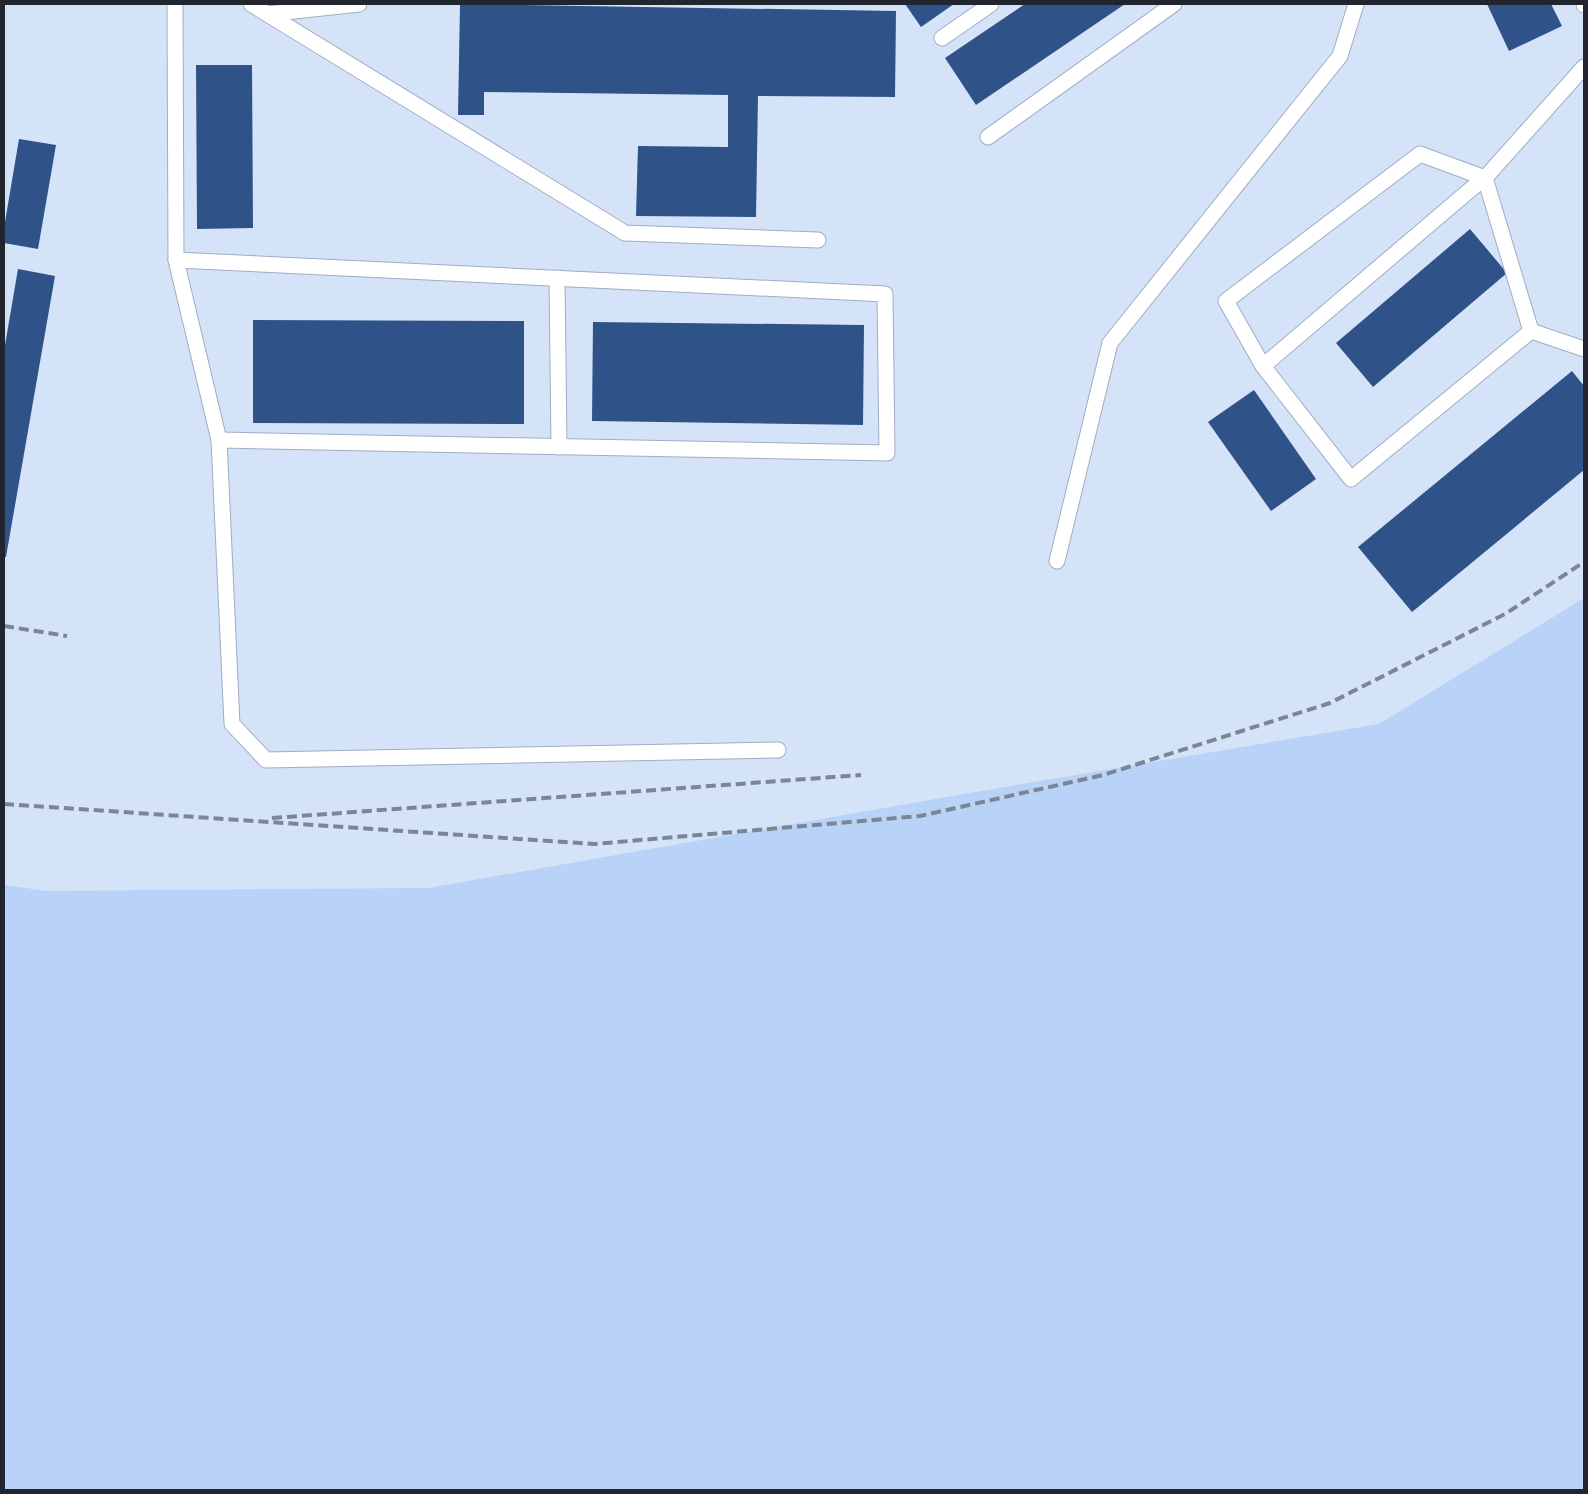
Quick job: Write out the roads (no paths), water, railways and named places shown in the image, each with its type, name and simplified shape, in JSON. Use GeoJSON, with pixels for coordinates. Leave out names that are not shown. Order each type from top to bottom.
{"type":"FeatureCollection","features":[{"type":"Feature","properties":{"kind":"lane"},"geometry":{"type":"LineString","coordinates":[[175,4],[176,260],[219,440],[232,724],[266,760],[778,750]]}},
{"type":"Feature","properties":{"kind":"lane"},"geometry":{"type":"LineString","coordinates":[[250,4],[625,233],[818,240]]}},
{"type":"Feature","properties":{"kind":"lane"},"geometry":{"type":"LineString","coordinates":[[267,14],[359,4]]}},
{"type":"Feature","properties":{"kind":"lane"},"geometry":{"type":"LineString","coordinates":[[942,38],[991,4]]}},
{"type":"Feature","properties":{"kind":"lane"},"geometry":{"type":"LineString","coordinates":[[988,137],[1174,4]]}},
{"type":"Feature","properties":{"kind":"lane"},"geometry":{"type":"LineString","coordinates":[[1057,561],[1110,344],[1340,56],[1356,4]]}},
{"type":"Feature","properties":{"kind":"lane"},"geometry":{"type":"LineString","coordinates":[[1262,366],[1485,178],[1584,67]]}},
{"type":"Feature","properties":{"kind":"lane"},"geometry":{"type":"LineString","coordinates":[[1485,178],[1420,154],[1226,301],[1262,366],[1351,479],[1532,331]]}},
{"type":"Feature","properties":{"kind":"lane"},"geometry":{"type":"LineString","coordinates":[[1485,178],[1532,331]]}},
{"type":"Feature","properties":{"kind":"lane"},"geometry":{"type":"LineString","coordinates":[[176,260],[885,294],[886,453],[219,440]]}},
{"type":"Feature","properties":{"kind":"lane"},"geometry":{"type":"LineString","coordinates":[[557,278],[559,446]]}},
{"type":"Feature","properties":{"kind":"lane"},"geometry":{"type":"LineString","coordinates":[[1532,331],[1584,349]]}},
{"type":"Feature","properties":{"kind":"railway"},"geometry":{"type":"LineString","coordinates":[[4,804],[594,844],[920,816],[1103,775],[1330,703],[1505,614],[1584,562]]}},
{"type":"Feature","properties":{"kind":"railway"},"geometry":{"type":"LineString","coordinates":[[4,626],[67,636]]}},
{"type":"Feature","properties":{"kind":"railway"},"geometry":{"type":"LineString","coordinates":[[272,818],[861,775]]}}]}
